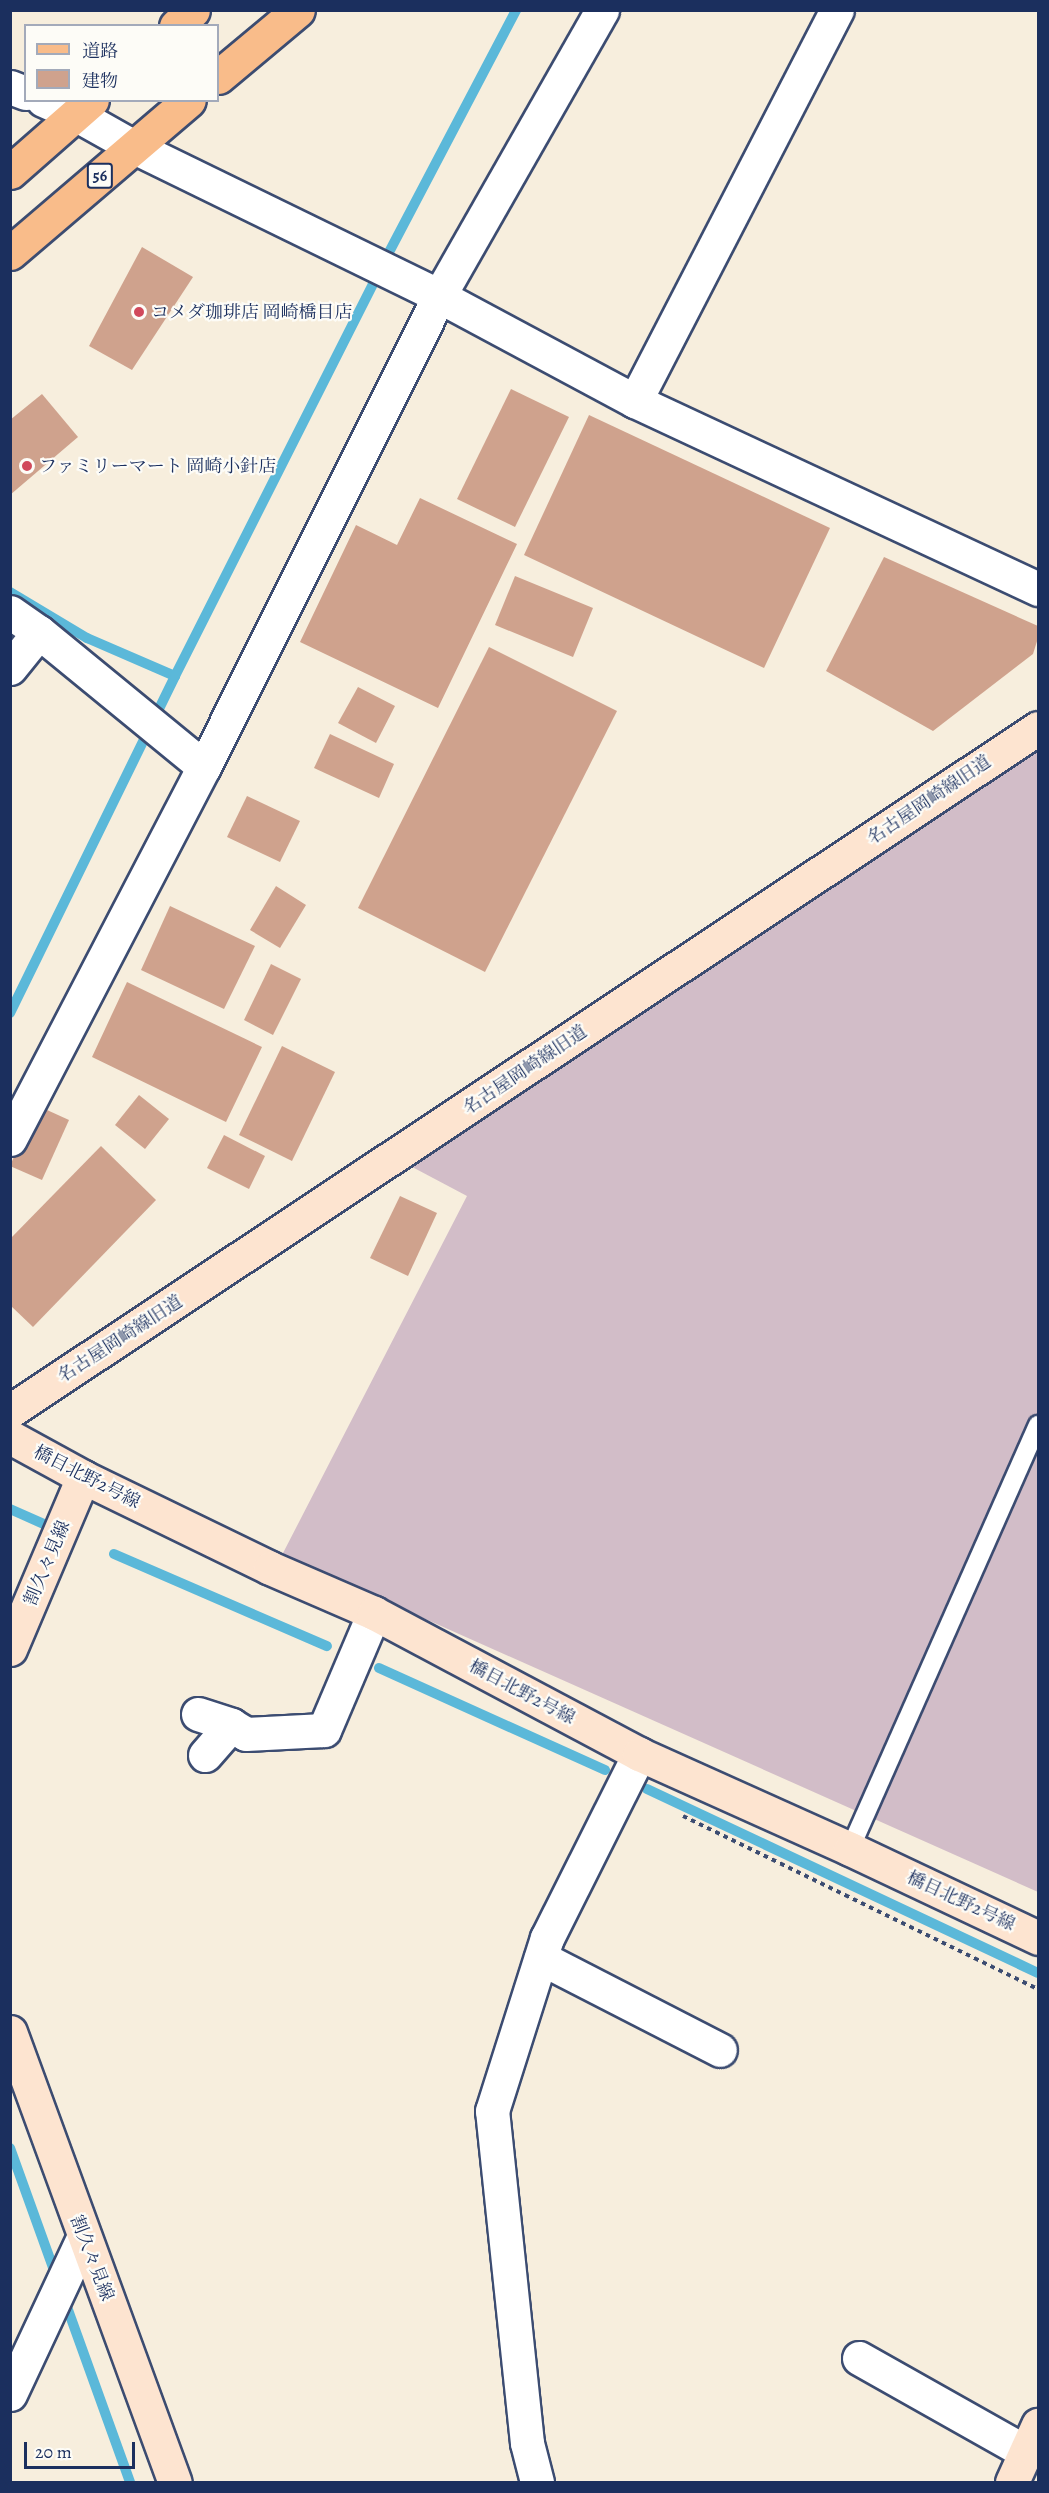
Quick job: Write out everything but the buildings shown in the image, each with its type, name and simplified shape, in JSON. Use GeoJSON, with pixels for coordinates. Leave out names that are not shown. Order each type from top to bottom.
{"type":"FeatureCollection","features":[{"type":"Feature","properties":{"kind":"main road"},"geometry":{"type":"LineString","coordinates":[[178,24],[193,10]]}},
{"type":"Feature","properties":{"kind":"main road"},"geometry":{"type":"LineString","coordinates":[[219,76],[298,10]]}},
{"type":"Feature","properties":{"kind":"main road","name":"56"},"geometry":{"type":"LineString","coordinates":[[10,253],[187,102]]}},
{"type":"Feature","properties":{"kind":"main road"},"geometry":{"type":"LineString","coordinates":[[10,172],[85,108]]}},
{"type":"Feature","properties":{"kind":"street"},"geometry":{"type":"LineString","coordinates":[[10,1139],[204,767],[439,296],[602,10]]}},
{"type":"Feature","properties":{"kind":"street"},"geometry":{"type":"LineString","coordinates":[[635,401],[837,10]]}},
{"type":"Feature","properties":{"kind":"street"},"geometry":{"type":"LineString","coordinates":[[54,102],[85,108],[134,147],[439,296],[635,401],[1038,589]]}},
{"type":"Feature","properties":{"kind":"street"},"geometry":{"type":"LineString","coordinates":[[10,612],[39,632],[204,767]]}},
{"type":"Feature","properties":{"kind":"street"},"geometry":{"type":"LineString","coordinates":[[10,668],[39,632]]}},
{"type":"Feature","properties":{"kind":"street","name":"名古屋岡崎線旧道"},"geometry":{"type":"LineString","coordinates":[[10,1411],[1038,728]]}},
{"type":"Feature","properties":{"kind":"street","name":"橋目北野2号線"},"geometry":{"type":"LineString","coordinates":[[10,1437],[83,1477],[270,1568],[374,1613],[639,1754],[850,1849],[1038,1938]]}},
{"type":"Feature","properties":{"kind":"street","name":"割久々見線"},"geometry":{"type":"LineString","coordinates":[[10,1649],[83,1477]]}},
{"type":"Feature","properties":{"kind":"street"},"geometry":{"type":"LineString","coordinates":[[198,1713],[231,1725],[246,1734],[324,1730],[374,1613]]}},
{"type":"Feature","properties":{"kind":"street"},"geometry":{"type":"LineString","coordinates":[[206,1755],[231,1725]]}},
{"type":"Feature","properties":{"kind":"street"},"geometry":{"type":"LineString","coordinates":[[537,2482],[527,2444],[492,2111],[547,1938],[639,1754]]}},
{"type":"Feature","properties":{"kind":"street"},"geometry":{"type":"LineString","coordinates":[[541,1958],[720,2050]]}},
{"type":"Feature","properties":{"kind":"street","name":"割久々見線"},"geometry":{"type":"LineString","coordinates":[[10,2032],[83,2238],[175,2482]]}},
{"type":"Feature","properties":{"kind":"street"},"geometry":{"type":"LineString","coordinates":[[10,2394],[83,2238]]}},
{"type":"Feature","properties":{"kind":"street"},"geometry":{"type":"LineString","coordinates":[[859,2358],[1032,2438],[1012,2482]]}},
{"type":"Feature","properties":{"kind":"lane"},"geometry":{"type":"LineString","coordinates":[[850,1849],[1038,1425]]}},
{"type":"Feature","properties":{"kind":"path"},"geometry":{"type":"LineString","coordinates":[[675,1812],[1038,1989]]}},
{"type":"Feature","properties":{"kind":"shaded area"},"geometry":{"type":"Polygon","coordinates":[[[1038,736],[1038,1892],[282,1555],[467,1196],[399,1160],[1038,736]]]}},
{"type":"Feature","properties":{"kind":"waterway"},"geometry":{"type":"LineString","coordinates":[[10,1013],[175,676],[387,256],[516,10]]}},
{"type":"Feature","properties":{"kind":"waterway"},"geometry":{"type":"LineString","coordinates":[[10,592],[87,638],[175,676]]}},
{"type":"Feature","properties":{"kind":"waterway"},"geometry":{"type":"LineString","coordinates":[[10,1509],[43,1524]]}},
{"type":"Feature","properties":{"kind":"waterway"},"geometry":{"type":"LineString","coordinates":[[114,1554],[327,1646]]}},
{"type":"Feature","properties":{"kind":"waterway"},"geometry":{"type":"LineString","coordinates":[[379,1668],[605,1770]]}},
{"type":"Feature","properties":{"kind":"waterway"},"geometry":{"type":"LineString","coordinates":[[647,1789],[1038,1973]]}},
{"type":"Feature","properties":{"kind":"waterway"},"geometry":{"type":"LineString","coordinates":[[10,2148],[56,2276]]}},
{"type":"Feature","properties":{"kind":"waterway"},"geometry":{"type":"LineString","coordinates":[[63,2296],[130,2482]]}},
{"type":"Feature","properties":{"kind":"place","name":"コメダ珈琲店 岡崎橋目店"},"geometry":{"type":"Point","coordinates":[139,312]}},
{"type":"Feature","properties":{"kind":"place","name":"ファミリーマート 岡崎小針店"},"geometry":{"type":"Point","coordinates":[27,466]}}]}
